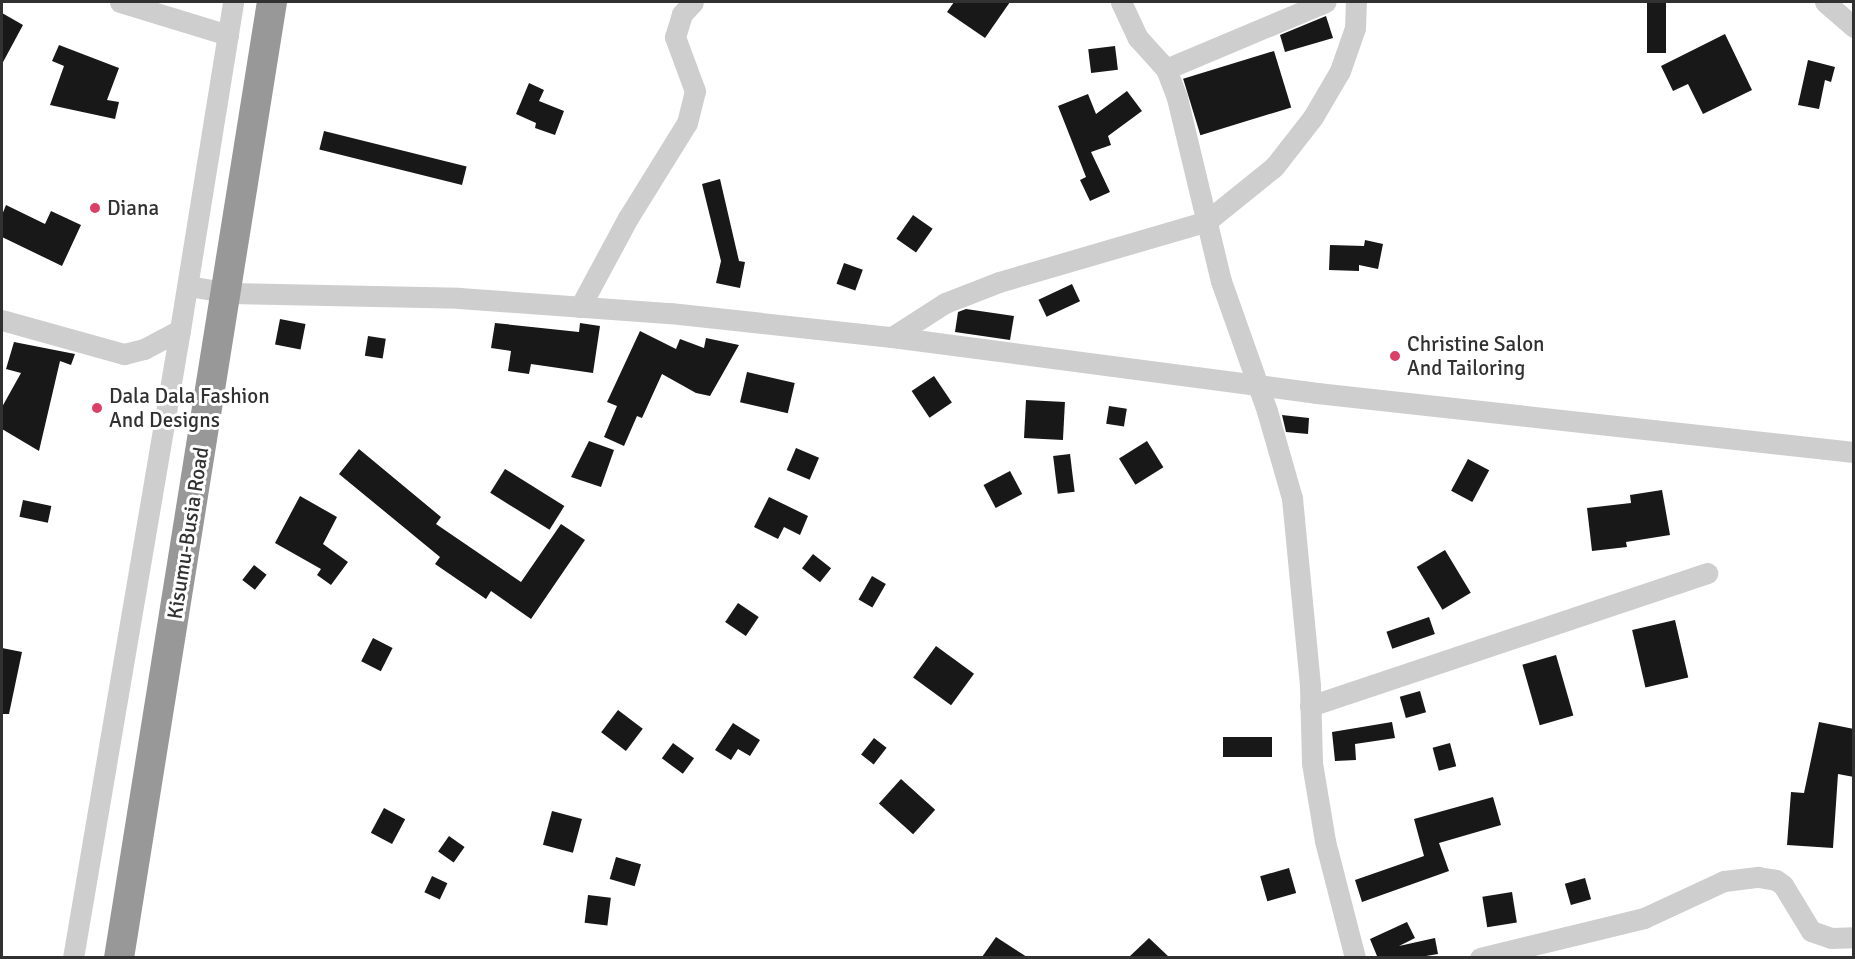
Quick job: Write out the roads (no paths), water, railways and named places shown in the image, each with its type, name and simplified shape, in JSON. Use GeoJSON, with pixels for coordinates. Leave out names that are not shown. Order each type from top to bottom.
{"type":"FeatureCollection","features":[{"type":"Feature","properties":{"kind":"highway","name":"Kisumu-Busia Road"},"geometry":{"type":"LineString","coordinates":[[119,957],[272,2]]}},
{"type":"Feature","properties":{"kind":"street"},"geometry":{"type":"LineString","coordinates":[[120,2],[228,35]]}},
{"type":"Feature","properties":{"kind":"street"},"geometry":{"type":"LineString","coordinates":[[73,957],[189,286],[233,2]]}},
{"type":"Feature","properties":{"kind":"street"},"geometry":{"type":"LineString","coordinates":[[580,307],[628,218],[687,123],[695,91],[675,37],[682,14],[693,2]]}},
{"type":"Feature","properties":{"kind":"street"},"geometry":{"type":"LineString","coordinates":[[1121,2],[1138,38],[1166,69],[1221,280],[1292,498],[1310,706],[1312,763],[1325,841],[1355,957]]}},
{"type":"Feature","properties":{"kind":"street"},"geometry":{"type":"LineString","coordinates":[[1166,69],[1325,2]]}},
{"type":"Feature","properties":{"kind":"street"},"geometry":{"type":"LineString","coordinates":[[892,337],[945,303],[999,282],[1207,221],[1274,166],[1313,117],[1340,71],[1354,28],[1356,2]]}},
{"type":"Feature","properties":{"kind":"street"},"geometry":{"type":"LineString","coordinates":[[1825,2],[1854,27]]}},
{"type":"Feature","properties":{"kind":"street"},"geometry":{"type":"LineString","coordinates":[[189,286],[226,293],[459,298],[580,307],[892,337],[1257,386],[1854,452]]}},
{"type":"Feature","properties":{"kind":"street"},"geometry":{"type":"LineString","coordinates":[[2,320],[124,354],[144,349],[180,330]]}},
{"type":"Feature","properties":{"kind":"street"},"geometry":{"type":"LineString","coordinates":[[1310,706],[1707,573]]}},
{"type":"Feature","properties":{"kind":"street"},"geometry":{"type":"LineString","coordinates":[[1480,957],[1644,918],[1724,881],[1758,877],[1776,880],[1783,885],[1811,931],[1831,938],[1854,937]]}},
{"type":"Feature","properties":{"kind":"place","name":"Diana"},"geometry":{"type":"Point","coordinates":[95,208]}},
{"type":"Feature","properties":{"kind":"place","name":"Christine Salon And Tailoring"},"geometry":{"type":"Point","coordinates":[1395,356]}},
{"type":"Feature","properties":{"kind":"place","name":"Dala Dala Fashion And Designs"},"geometry":{"type":"Point","coordinates":[97,408]}}]}
